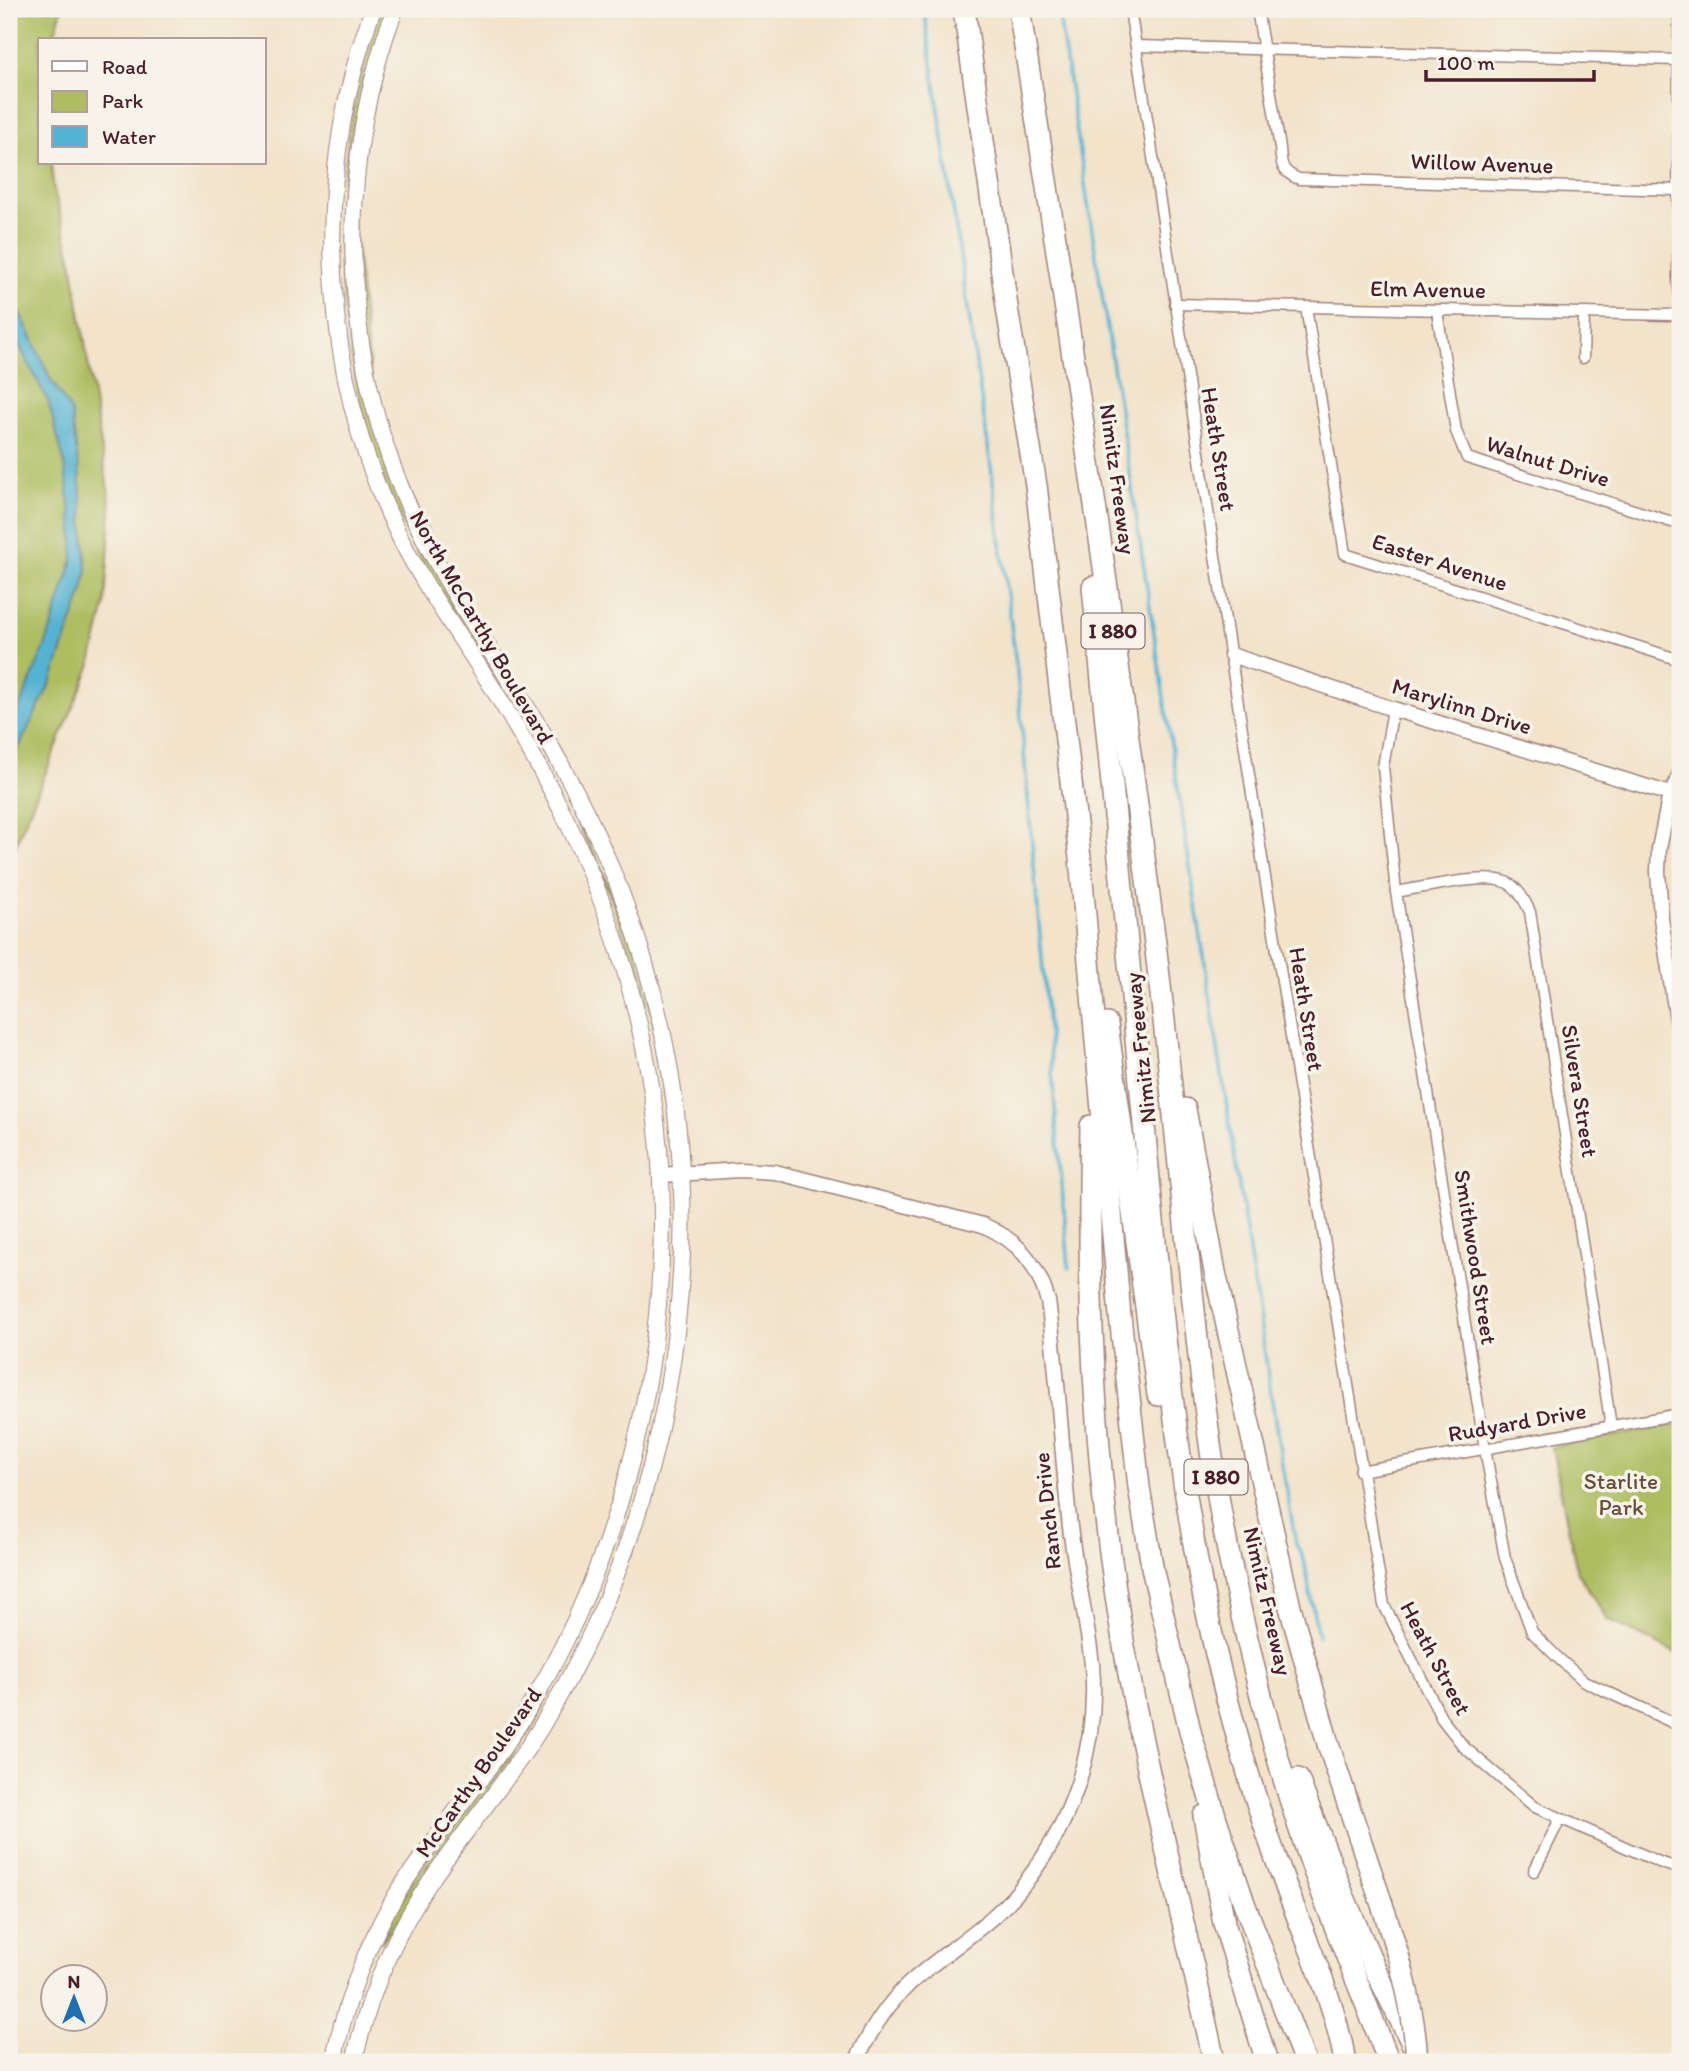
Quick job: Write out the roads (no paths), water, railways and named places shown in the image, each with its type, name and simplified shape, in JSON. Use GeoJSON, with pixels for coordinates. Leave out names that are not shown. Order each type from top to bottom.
{"type":"FeatureCollection","features":[{"type":"Feature","properties":{"kind":"highway","name":"Nimitz Freeway"},"geometry":{"type":"LineString","coordinates":[[964,9],[1008,314],[1036,485],[1080,858],[1127,1388],[1153,1572],[1191,1735],[1216,1819],[1244,1903],[1305,2062]]}},
{"type":"Feature","properties":{"kind":"highway","name":"Nimitz Freeway"},"geometry":{"type":"LineString","coordinates":[[1019,9],[1118,665],[1154,941],[1198,1350],[1228,1550],[1254,1666],[1283,1776],[1315,1874],[1389,2062]]}},
{"type":"Feature","properties":{"kind":"highway"},"geometry":{"type":"LineString","coordinates":[[1068,321],[1160,1299],[1181,1470],[1207,1611],[1239,1740],[1307,1960],[1331,2062]]}},
{"type":"Feature","properties":{"kind":"highway"},"geometry":{"type":"LineString","coordinates":[[1036,485],[1052,562],[1113,1071],[1180,1544],[1226,1744],[1247,1815],[1307,1960],[1332,2008],[1345,2062]]}},
{"type":"Feature","properties":{"kind":"highway"},"geometry":{"type":"LineString","coordinates":[[1154,941],[1215,1272],[1289,1603],[1328,1744],[1395,1942],[1405,1981],[1419,2062]]}},
{"type":"Feature","properties":{"kind":"highway"},"geometry":{"type":"LineString","coordinates":[[1093,1022],[1090,1179],[1092,1343],[1110,1543],[1118,1608],[1143,1748],[1214,2062]]}},
{"type":"Feature","properties":{"kind":"highway"},"geometry":{"type":"LineString","coordinates":[[1254,1666],[1343,1895],[1419,2062]]}},
{"type":"Feature","properties":{"kind":"highway"},"geometry":{"type":"LineString","coordinates":[[1191,1735],[1224,1923],[1267,2062]]}},
{"type":"Feature","properties":{"kind":"main road","name":"North McCarthy Boulevard"},"geometry":{"type":"LineString","coordinates":[[373,9],[347,96],[335,172],[332,212],[334,295],[347,384],[370,467],[408,552],[429,592],[489,682],[543,776],[590,872],[621,957],[644,1045],[657,1132],[660,1175]]}},
{"type":"Feature","properties":{"kind":"main road","name":"North McCarthy Boulevard"},"geometry":{"type":"LineString","coordinates":[[395,9],[368,100],[354,197],[354,293],[367,379],[390,460],[426,543],[568,777],[591,822],[619,888],[641,951],[664,1041],[672,1086],[681,1174]]}},
{"type":"Feature","properties":{"kind":"main road","name":"McCarthy Boulevard"},"geometry":{"type":"LineString","coordinates":[[354,2062],[359,2036],[380,1972],[396,1939],[432,1878],[541,1727],[577,1663],[620,1564],[654,1454],[671,1368],[680,1273],[681,1174]]}},
{"type":"Feature","properties":{"kind":"main road","name":"McCarthy Boulevard"},"geometry":{"type":"LineString","coordinates":[[333,2062],[350,1997],[377,1930],[415,1867],[524,1716],[573,1624],[601,1557],[634,1449],[651,1365],[660,1262],[660,1175]]}},
{"type":"Feature","properties":{"kind":"street","name":"Heath Street"},"geometry":{"type":"LineString","coordinates":[[1130,9],[1264,871],[1384,1605],[1442,1719],[1464,1747],[1535,1807],[1680,1869]]}},
{"type":"Feature","properties":{"kind":"street"},"geometry":{"type":"LineString","coordinates":[[1257,9],[1264,49]]}},
{"type":"Feature","properties":{"kind":"street"},"geometry":{"type":"LineString","coordinates":[[1679,9],[1677,190],[1680,298]]}},
{"type":"Feature","properties":{"kind":"street"},"geometry":{"type":"LineString","coordinates":[[1136,46],[1678,60]]}},
{"type":"Feature","properties":{"kind":"street","name":"Willow Avenue"},"geometry":{"type":"LineString","coordinates":[[1264,49],[1280,163],[1287,174],[1299,179],[1677,190]]}},
{"type":"Feature","properties":{"kind":"street","name":"Elm Avenue"},"geometry":{"type":"LineString","coordinates":[[1175,304],[1670,316],[1680,313]]}},
{"type":"Feature","properties":{"kind":"street","name":"Easter Avenue"},"geometry":{"type":"LineString","coordinates":[[1306,307],[1345,554],[1680,660]]}},
{"type":"Feature","properties":{"kind":"street","name":"Walnut Drive"},"geometry":{"type":"LineString","coordinates":[[1437,311],[1456,431],[1467,458],[1672,522],[1680,522]]}},
{"type":"Feature","properties":{"kind":"street"},"geometry":{"type":"LineString","coordinates":[[1583,358],[1584,314]]}},
{"type":"Feature","properties":{"kind":"street","name":"Marylinn Drive"},"geometry":{"type":"LineString","coordinates":[[1231,655],[1393,709],[1675,795]]}},
{"type":"Feature","properties":{"kind":"street","name":"Smithwood Street"},"geometry":{"type":"LineString","coordinates":[[1393,709],[1383,767],[1396,892],[1505,1558],[1532,1632],[1584,1681],[1680,1726]]}},
{"type":"Feature","properties":{"kind":"street"},"geometry":{"type":"LineString","coordinates":[[1680,767],[1675,795],[1659,849],[1658,871],[1661,918],[1680,1039]]}},
{"type":"Feature","properties":{"kind":"street","name":"Silvera Street"},"geometry":{"type":"LineString","coordinates":[[1396,892],[1485,879],[1508,882],[1522,896],[1530,912],[1611,1426]]}},
{"type":"Feature","properties":{"kind":"street","name":"Ranch Drive"},"geometry":{"type":"LineString","coordinates":[[660,1175],[740,1170],[775,1172],[983,1225],[1007,1238],[1027,1256],[1037,1270],[1048,1301],[1070,1531],[1092,1668],[1090,1733],[1082,1774],[1057,1835],[1022,1887],[993,1918],[907,1986],[881,2015],[856,2062]]}},
{"type":"Feature","properties":{"kind":"street","name":"Rudyard Drive"},"geometry":{"type":"LineString","coordinates":[[1360,1471],[1680,1414]]}},
{"type":"Feature","properties":{"kind":"street"},"geometry":{"type":"LineString","coordinates":[[1534,1871],[1560,1819]]}},
{"type":"Feature","properties":{"kind":"water"},"geometry":{"type":"Polygon","coordinates":[[[9,291],[50,378],[71,411],[79,469],[87,570],[83,591],[51,682],[15,755],[9,775],[9,732],[46,644],[73,559],[73,530],[64,461],[48,401],[9,326],[9,291]]]}},
{"type":"Feature","properties":{"kind":"waterway"},"geometry":{"type":"LineString","coordinates":[[924,9],[991,466],[1017,672],[1069,1268]]}},
{"type":"Feature","properties":{"kind":"waterway"},"geometry":{"type":"LineString","coordinates":[[1058,9],[1280,1452],[1296,1544],[1304,1560],[1318,1636]]}},
{"type":"Feature","properties":{"kind":"park label","name":"Starlite Park"},"geometry":{"type":"Point","coordinates":[1621,1494]}}]}
